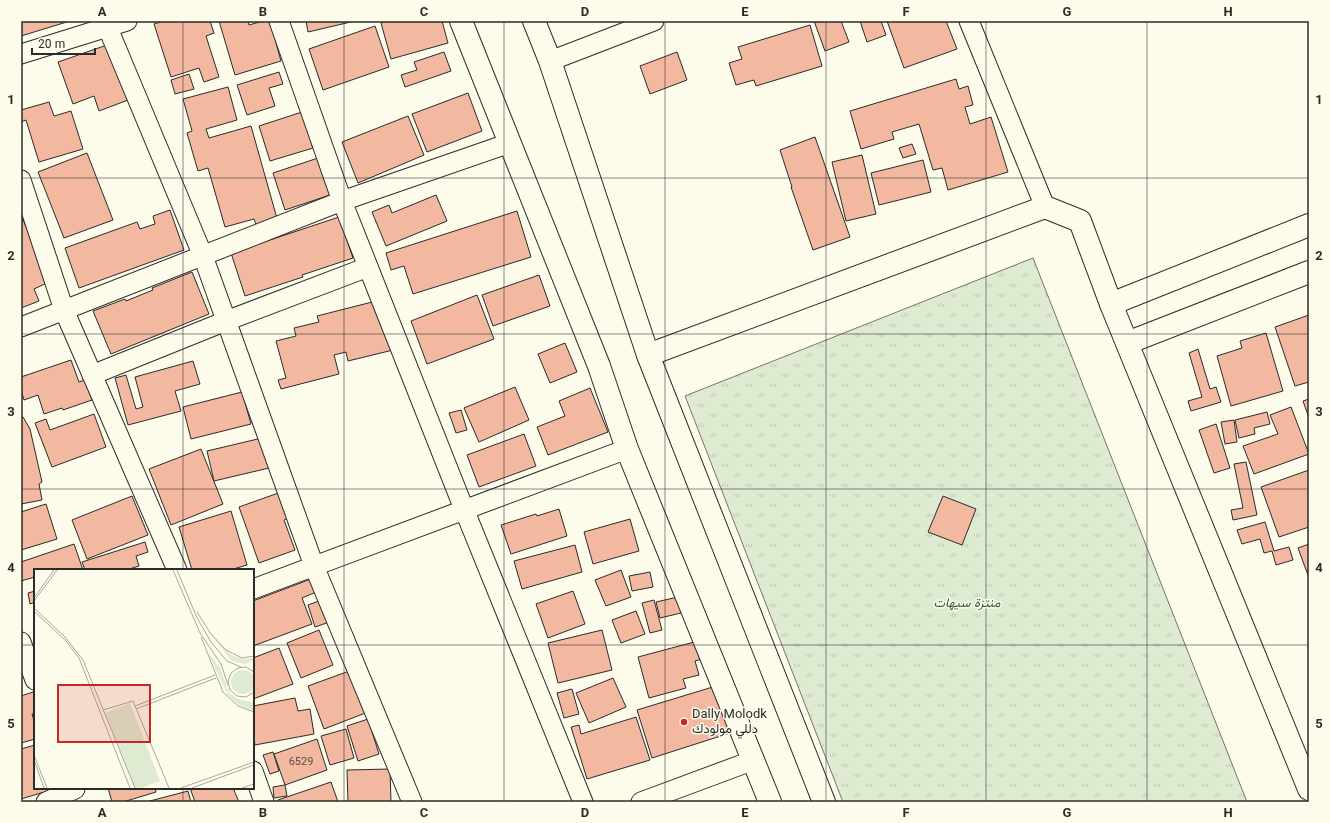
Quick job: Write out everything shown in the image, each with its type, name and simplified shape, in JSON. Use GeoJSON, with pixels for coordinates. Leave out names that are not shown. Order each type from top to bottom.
{"type":"FeatureCollection","features":[{"type":"Feature","properties":{"kind":"main road"},"geometry":{"type":"LineString","coordinates":[[461,21],[599,366],[627,449],[770,802]]}},
{"type":"Feature","properties":{"kind":"main road"},"geometry":{"type":"LineString","coordinates":[[534,21],[550,61],[648,355],[824,802]]}},
{"type":"Feature","properties":{"kind":"main road"},"geometry":{"type":"LineString","coordinates":[[648,355],[1045,207],[1080,221],[1127,344],[1309,789]]}},
{"type":"Feature","properties":{"kind":"main road"},"geometry":{"type":"LineString","coordinates":[[1111,304],[1309,225]]}},
{"type":"Feature","properties":{"kind":"main road"},"geometry":{"type":"LineString","coordinates":[[1127,344],[1309,272]]}},
{"type":"Feature","properties":{"kind":"street"},"geometry":{"type":"LineString","coordinates":[[21,54],[106,24],[127,21]]}},
{"type":"Feature","properties":{"kind":"street"},"geometry":{"type":"LineString","coordinates":[[279,21],[342,201],[464,509],[583,802]]}},
{"type":"Feature","properties":{"kind":"street"},"geometry":{"type":"LineString","coordinates":[[550,61],[654,21]]}},
{"type":"Feature","properties":{"kind":"street"},"geometry":{"type":"LineString","coordinates":[[969,21],[1045,207]]}},
{"type":"Feature","properties":{"kind":"street"},"geometry":{"type":"LineString","coordinates":[[106,24],[203,256],[314,566],[412,802]]}},
{"type":"Feature","properties":{"kind":"street"},"geometry":{"type":"LineString","coordinates":[[21,327],[342,201],[510,143]]}},
{"type":"Feature","properties":{"kind":"street"},"geometry":{"type":"LineString","coordinates":[[21,180],[64,310],[177,569]]}},
{"type":"Feature","properties":{"kind":"street"},"geometry":{"type":"LineString","coordinates":[[92,375],[226,321],[368,267]]}},
{"type":"Feature","properties":{"kind":"street"},"geometry":{"type":"LineString","coordinates":[[254,589],[627,449]]}},
{"type":"Feature","properties":{"kind":"street"},"geometry":{"type":"LineString","coordinates":[[21,642],[31,675]]}},
{"type":"Feature","properties":{"kind":"street"},"geometry":{"type":"LineString","coordinates":[[641,802],[754,760]]}},
{"type":"Feature","properties":{"kind":"street"},"geometry":{"type":"LineString","coordinates":[[254,774],[264,802]]}},
{"type":"Feature","properties":{"kind":"street"},"geometry":{"type":"LineString","coordinates":[[46,802],[76,793]]}},
{"type":"Feature","properties":{"kind":"green space","name":"منتزة سيهات"},"geometry":{"type":"Polygon","coordinates":[[[1033,258],[1247,802],[843,802],[685,396],[1033,258]]]}},
{"type":"Feature","properties":{"kind":"building"},"geometry":{"type":"Polygon","coordinates":[[[21,21],[70,21],[21,36],[21,21]]]}},
{"type":"Feature","properties":{"kind":"building"},"geometry":{"type":"Polygon","coordinates":[[[164,21],[210,21],[214,33],[206,36],[219,77],[204,82],[199,68],[171,77],[154,24],[164,21]]]}},
{"type":"Feature","properties":{"kind":"building"},"geometry":{"type":"Polygon","coordinates":[[[219,21],[248,21],[249,25],[263,21],[270,21],[281,61],[235,75],[219,21]]]}},
{"type":"Feature","properties":{"kind":"building"},"geometry":{"type":"Polygon","coordinates":[[[306,21],[355,21],[308,32],[306,21]]]}},
{"type":"Feature","properties":{"kind":"building"},"geometry":{"type":"Polygon","coordinates":[[[387,21],[442,21],[448,43],[391,59],[381,23],[387,21]]]}},
{"type":"Feature","properties":{"kind":"building"},"geometry":{"type":"Polygon","coordinates":[[[814,21],[841,21],[849,42],[825,51],[814,21]]]}},
{"type":"Feature","properties":{"kind":"building"},"geometry":{"type":"Polygon","coordinates":[[[860,21],[881,21],[886,35],[867,42],[860,21]]]}},
{"type":"Feature","properties":{"kind":"building"},"geometry":{"type":"Polygon","coordinates":[[[887,21],[946,21],[957,49],[904,68],[887,21]]]}},
{"type":"Feature","properties":{"kind":"building"},"geometry":{"type":"Polygon","coordinates":[[[810,25],[822,66],[756,86],[754,80],[736,85],[729,63],[742,59],[738,47],[810,25]]]}},
{"type":"Feature","properties":{"kind":"building"},"geometry":{"type":"Polygon","coordinates":[[[375,26],[389,67],[323,90],[309,49],[375,26]]]}},
{"type":"Feature","properties":{"kind":"building"},"geometry":{"type":"Polygon","coordinates":[[[107,45],[128,100],[99,111],[94,96],[73,104],[58,62],[107,45]]]}},
{"type":"Feature","properties":{"kind":"building"},"geometry":{"type":"Polygon","coordinates":[[[444,52],[451,71],[405,87],[401,75],[417,70],[414,62],[444,52]]]}},
{"type":"Feature","properties":{"kind":"building"},"geometry":{"type":"Polygon","coordinates":[[[677,52],[687,80],[650,94],[640,66],[677,52]]]}},
{"type":"Feature","properties":{"kind":"building"},"geometry":{"type":"Polygon","coordinates":[[[279,72],[283,84],[269,88],[275,106],[247,115],[237,85],[279,72]]]}},
{"type":"Feature","properties":{"kind":"building"},"geometry":{"type":"Polygon","coordinates":[[[189,74],[194,89],[175,94],[171,80],[189,74]]]}},
{"type":"Feature","properties":{"kind":"building"},"geometry":{"type":"Polygon","coordinates":[[[956,79],[959,89],[968,86],[973,105],[965,107],[970,124],[991,117],[1008,172],[948,190],[942,168],[933,170],[919,124],[892,132],[894,139],[861,149],[850,111],[956,79]]]}},
{"type":"Feature","properties":{"kind":"building"},"geometry":{"type":"Polygon","coordinates":[[[228,87],[237,120],[206,129],[209,138],[251,126],[278,222],[257,227],[254,219],[225,227],[208,168],[198,171],[187,133],[192,131],[183,99],[228,87]]]}},
{"type":"Feature","properties":{"kind":"building"},"geometry":{"type":"Polygon","coordinates":[[[468,93],[482,131],[427,152],[412,114],[468,93]]]}},
{"type":"Feature","properties":{"kind":"building"},"geometry":{"type":"Polygon","coordinates":[[[49,102],[54,116],[71,111],[83,149],[39,162],[26,120],[21,122],[21,110],[49,102]]]}},
{"type":"Feature","properties":{"kind":"building"},"geometry":{"type":"Polygon","coordinates":[[[302,112],[313,148],[270,161],[259,126],[302,112]]]}},
{"type":"Feature","properties":{"kind":"building"},"geometry":{"type":"Polygon","coordinates":[[[408,116],[424,155],[358,183],[342,142],[408,116]]]}},
{"type":"Feature","properties":{"kind":"building"},"geometry":{"type":"Polygon","coordinates":[[[815,137],[850,237],[813,250],[780,150],[815,137]]]}},
{"type":"Feature","properties":{"kind":"building"},"geometry":{"type":"Polygon","coordinates":[[[912,144],[916,154],[903,158],[899,148],[912,144]]]}},
{"type":"Feature","properties":{"kind":"building"},"geometry":{"type":"Polygon","coordinates":[[[87,153],[113,220],[64,238],[38,172],[87,153]]]}},
{"type":"Feature","properties":{"kind":"building"},"geometry":{"type":"Polygon","coordinates":[[[862,155],[876,214],[846,221],[832,162],[862,155]]]}},
{"type":"Feature","properties":{"kind":"building"},"geometry":{"type":"Polygon","coordinates":[[[318,158],[330,195],[285,210],[273,173],[318,158]]]}},
{"type":"Feature","properties":{"kind":"building"},"geometry":{"type":"Polygon","coordinates":[[[923,160],[931,192],[879,205],[871,173],[923,160]]]}},
{"type":"Feature","properties":{"kind":"building"},"geometry":{"type":"Polygon","coordinates":[[[436,195],[447,221],[386,246],[372,212],[389,205],[392,213],[436,195]]]}},
{"type":"Feature","properties":{"kind":"building"},"geometry":{"type":"Polygon","coordinates":[[[170,210],[184,250],[79,288],[65,248],[137,222],[140,229],[155,224],[153,216],[170,210]]]}},
{"type":"Feature","properties":{"kind":"building"},"geometry":{"type":"Polygon","coordinates":[[[517,211],[531,257],[413,294],[404,266],[391,270],[386,253],[517,211]]]}},
{"type":"Feature","properties":{"kind":"building"},"geometry":{"type":"Polygon","coordinates":[[[21,215],[49,282],[34,289],[39,301],[21,308],[21,215]]]}},
{"type":"Feature","properties":{"kind":"building"},"geometry":{"type":"Polygon","coordinates":[[[339,217],[353,258],[302,275],[303,277],[245,296],[231,253],[339,217]]]}},
{"type":"Feature","properties":{"kind":"building"},"geometry":{"type":"Polygon","coordinates":[[[192,272],[209,314],[111,354],[93,311],[125,299],[126,301],[153,290],[152,288],[192,272]]]}},
{"type":"Feature","properties":{"kind":"building"},"geometry":{"type":"Polygon","coordinates":[[[539,275],[550,306],[493,326],[482,295],[539,275]]]}},
{"type":"Feature","properties":{"kind":"building"},"geometry":{"type":"Polygon","coordinates":[[[477,295],[494,339],[427,364],[411,321],[477,295]]]}},
{"type":"Feature","properties":{"kind":"building"},"geometry":{"type":"Polygon","coordinates":[[[380,300],[393,350],[348,361],[346,352],[334,355],[339,374],[281,389],[278,380],[286,378],[276,341],[296,336],[294,328],[319,322],[317,316],[380,300]]]}},
{"type":"Feature","properties":{"kind":"building"},"geometry":{"type":"Polygon","coordinates":[[[1309,315],[1309,382],[1295,386],[1275,327],[1309,315]]]}},
{"type":"Feature","properties":{"kind":"building"},"geometry":{"type":"Polygon","coordinates":[[[1266,333],[1283,391],[1231,406],[1217,356],[1242,348],[1240,341],[1266,333]]]}},
{"type":"Feature","properties":{"kind":"building"},"geometry":{"type":"Polygon","coordinates":[[[565,343],[577,372],[550,383],[538,354],[565,343]]]}},
{"type":"Feature","properties":{"kind":"building"},"geometry":{"type":"Polygon","coordinates":[[[1198,349],[1210,389],[1216,387],[1221,402],[1191,411],[1188,401],[1202,397],[1189,353],[1198,349]]]}},
{"type":"Feature","properties":{"kind":"building"},"geometry":{"type":"Polygon","coordinates":[[[71,360],[79,382],[85,380],[92,400],[63,410],[62,408],[44,414],[38,395],[24,400],[21,390],[21,377],[71,360]]]}},
{"type":"Feature","properties":{"kind":"building"},"geometry":{"type":"Polygon","coordinates":[[[193,361],[200,384],[175,391],[181,411],[128,425],[115,378],[126,375],[136,409],[143,407],[135,377],[193,361]]]}},
{"type":"Feature","properties":{"kind":"building"},"geometry":{"type":"Polygon","coordinates":[[[515,387],[529,420],[479,442],[464,408],[515,387]]]}},
{"type":"Feature","properties":{"kind":"building"},"geometry":{"type":"Polygon","coordinates":[[[590,388],[608,432],[548,455],[537,427],[565,416],[559,401],[590,388]]]}},
{"type":"Feature","properties":{"kind":"building"},"geometry":{"type":"Polygon","coordinates":[[[242,392],[251,424],[191,439],[183,407],[242,392]]]}},
{"type":"Feature","properties":{"kind":"building"},"geometry":{"type":"Polygon","coordinates":[[[1309,399],[1309,418],[1303,401],[1309,399]]]}},
{"type":"Feature","properties":{"kind":"building"},"geometry":{"type":"Polygon","coordinates":[[[1291,407],[1309,454],[1254,474],[1243,446],[1278,434],[1270,415],[1291,407]]]}},
{"type":"Feature","properties":{"kind":"building"},"geometry":{"type":"Polygon","coordinates":[[[461,410],[467,430],[456,433],[449,413],[461,410]]]}},
{"type":"Feature","properties":{"kind":"building"},"geometry":{"type":"Polygon","coordinates":[[[1267,412],[1270,424],[1254,428],[1255,434],[1239,438],[1235,420],[1267,412]]]}},
{"type":"Feature","properties":{"kind":"building"},"geometry":{"type":"Polygon","coordinates":[[[94,414],[106,447],[52,467],[35,423],[46,419],[50,430],[94,414]]]}},
{"type":"Feature","properties":{"kind":"building"},"geometry":{"type":"Polygon","coordinates":[[[21,417],[23,417],[30,429],[42,482],[39,484],[42,500],[21,504],[21,417]]]}},
{"type":"Feature","properties":{"kind":"building"},"geometry":{"type":"Polygon","coordinates":[[[1234,420],[1237,442],[1225,444],[1221,422],[1234,420]]]}},
{"type":"Feature","properties":{"kind":"building"},"geometry":{"type":"Polygon","coordinates":[[[1216,424],[1230,468],[1214,473],[1199,430],[1216,424]]]}},
{"type":"Feature","properties":{"kind":"building"},"geometry":{"type":"Polygon","coordinates":[[[524,434],[536,466],[479,487],[467,455],[524,434]]]}},
{"type":"Feature","properties":{"kind":"building"},"geometry":{"type":"Polygon","coordinates":[[[262,438],[269,468],[214,481],[207,451],[262,438]]]}},
{"type":"Feature","properties":{"kind":"building"},"geometry":{"type":"Polygon","coordinates":[[[201,449],[223,504],[171,525],[149,469],[201,449]]]}},
{"type":"Feature","properties":{"kind":"building"},"geometry":{"type":"Polygon","coordinates":[[[1246,462],[1257,515],[1233,520],[1231,510],[1243,508],[1234,464],[1246,462]]]}},
{"type":"Feature","properties":{"kind":"building"},"geometry":{"type":"Polygon","coordinates":[[[1309,470],[1309,527],[1279,537],[1261,487],[1309,470]]]}},
{"type":"Feature","properties":{"kind":"building"},"geometry":{"type":"Polygon","coordinates":[[[284,491],[293,516],[284,520],[295,550],[259,563],[239,507],[284,491]]]}},
{"type":"Feature","properties":{"kind":"building"},"geometry":{"type":"Polygon","coordinates":[[[132,496],[148,535],[87,559],[72,520],[132,496]]]}},
{"type":"Feature","properties":{"kind":"building"},"geometry":{"type":"Polygon","coordinates":[[[943,496],[976,509],[962,545],[928,532],[943,496]]]}},
{"type":"Feature","properties":{"kind":"building"},"geometry":{"type":"Polygon","coordinates":[[[46,504],[57,539],[21,550],[21,512],[46,504]]]}},
{"type":"Feature","properties":{"kind":"building"},"geometry":{"type":"Polygon","coordinates":[[[559,509],[567,536],[511,554],[501,525],[536,514],[537,516],[559,509]]]}},
{"type":"Feature","properties":{"kind":"building"},"geometry":{"type":"Polygon","coordinates":[[[231,511],[247,565],[233,569],[192,569],[179,527],[231,511]]]}},
{"type":"Feature","properties":{"kind":"building"},"geometry":{"type":"Polygon","coordinates":[[[630,519],[639,551],[593,564],[584,532],[630,519]]]}},
{"type":"Feature","properties":{"kind":"building"},"geometry":{"type":"Polygon","coordinates":[[[1265,522],[1274,551],[1289,547],[1293,560],[1276,565],[1272,551],[1264,553],[1260,539],[1242,544],[1237,530],[1265,522]]]}},
{"type":"Feature","properties":{"kind":"building"},"geometry":{"type":"Polygon","coordinates":[[[145,542],[148,552],[136,556],[139,566],[129,569],[85,569],[82,562],[145,542]]]}},
{"type":"Feature","properties":{"kind":"building"},"geometry":{"type":"Polygon","coordinates":[[[74,544],[83,569],[34,569],[34,577],[21,581],[21,562],[74,544]]]}},
{"type":"Feature","properties":{"kind":"building"},"geometry":{"type":"Polygon","coordinates":[[[1309,544],[1309,578],[1298,548],[1309,544]]]}},
{"type":"Feature","properties":{"kind":"building"},"geometry":{"type":"Polygon","coordinates":[[[575,545],[582,572],[522,589],[514,561],[575,545]]]}},
{"type":"Feature","properties":{"kind":"building"},"geometry":{"type":"Polygon","coordinates":[[[621,570],[631,597],[606,606],[595,580],[621,570]]]}},
{"type":"Feature","properties":{"kind":"building"},"geometry":{"type":"Polygon","coordinates":[[[650,572],[653,587],[632,591],[629,576],[650,572]]]}},
{"type":"Feature","properties":{"kind":"building"},"geometry":{"type":"Polygon","coordinates":[[[316,577],[321,590],[302,598],[312,624],[254,646],[254,601],[316,577]]]}},
{"type":"Feature","properties":{"kind":"building"},"geometry":{"type":"Polygon","coordinates":[[[34,591],[34,602],[30,604],[28,593],[34,591]]]}},
{"type":"Feature","properties":{"kind":"building"},"geometry":{"type":"Polygon","coordinates":[[[573,591],[585,624],[548,638],[536,604],[573,591]]]}},
{"type":"Feature","properties":{"kind":"building"},"geometry":{"type":"Polygon","coordinates":[[[678,597],[681,613],[660,618],[656,602],[678,597]]]}},
{"type":"Feature","properties":{"kind":"building"},"geometry":{"type":"Polygon","coordinates":[[[327,598],[335,620],[315,627],[308,605],[327,598]]]}},
{"type":"Feature","properties":{"kind":"building"},"geometry":{"type":"Polygon","coordinates":[[[654,600],[662,630],[650,633],[642,603],[654,600]]]}},
{"type":"Feature","properties":{"kind":"building"},"geometry":{"type":"Polygon","coordinates":[[[636,611],[645,634],[621,643],[612,620],[636,611]]]}},
{"type":"Feature","properties":{"kind":"building"},"geometry":{"type":"Polygon","coordinates":[[[319,630],[333,665],[301,678],[287,643],[319,630]]]}},
{"type":"Feature","properties":{"kind":"building"},"geometry":{"type":"Polygon","coordinates":[[[602,630],[612,670],[558,683],[548,643],[602,630]]]}},
{"type":"Feature","properties":{"kind":"building"},"geometry":{"type":"Polygon","coordinates":[[[698,641],[702,659],[695,661],[699,675],[683,679],[686,688],[649,698],[638,657],[698,641]]]}},
{"type":"Feature","properties":{"kind":"building"},"geometry":{"type":"Polygon","coordinates":[[[279,648],[293,684],[254,699],[254,658],[279,648]]]}},
{"type":"Feature","properties":{"kind":"building"},"geometry":{"type":"Polygon","coordinates":[[[352,670],[368,712],[324,729],[308,686],[352,670]]]}},
{"type":"Feature","properties":{"kind":"building"},"geometry":{"type":"Polygon","coordinates":[[[613,678],[626,707],[589,723],[576,693],[613,678]]]}},
{"type":"Feature","properties":{"kind":"building","name":"Dally Molodk دللي مولودك"},"geometry":{"type":"Polygon","coordinates":[[[716,686],[730,733],[652,758],[637,710],[716,686]]]}},
{"type":"Feature","properties":{"kind":"building"},"geometry":{"type":"Polygon","coordinates":[[[572,689],[579,714],[564,718],[557,693],[572,689]]]}},
{"type":"Feature","properties":{"kind":"building"},"geometry":{"type":"Polygon","coordinates":[[[33,692],[34,695],[34,713],[32,714],[34,721],[34,739],[21,743],[21,696],[33,692]]]}},
{"type":"Feature","properties":{"kind":"building"},"geometry":{"type":"Polygon","coordinates":[[[295,698],[298,711],[310,709],[314,734],[255,745],[254,706],[295,698]]]}},
{"type":"Feature","properties":{"kind":"building"},"geometry":{"type":"Polygon","coordinates":[[[636,717],[650,760],[587,779],[571,727],[579,725],[581,734],[636,717]]]}},
{"type":"Feature","properties":{"kind":"building"},"geometry":{"type":"Polygon","coordinates":[[[368,719],[379,754],[358,761],[347,726],[368,719]]]}},
{"type":"Feature","properties":{"kind":"building"},"geometry":{"type":"Polygon","coordinates":[[[346,729],[354,758],[330,765],[321,736],[346,729]]]}},
{"type":"Feature","properties":{"kind":"building"},"geometry":{"type":"Polygon","coordinates":[[[317,739],[327,770],[285,785],[274,754],[317,739]]]}},
{"type":"Feature","properties":{"kind":"building"},"geometry":{"type":"Polygon","coordinates":[[[34,745],[34,789],[54,789],[21,799],[21,749],[34,745]]]}},
{"type":"Feature","properties":{"kind":"building"},"geometry":{"type":"Polygon","coordinates":[[[273,752],[279,771],[270,774],[263,755],[273,752]]]}},
{"type":"Feature","properties":{"kind":"building"},"geometry":{"type":"Polygon","coordinates":[[[390,769],[391,802],[348,802],[347,770],[390,769]]]}},
{"type":"Feature","properties":{"kind":"building"},"geometry":{"type":"Polygon","coordinates":[[[331,782],[338,802],[279,802],[278,800],[331,782]]]}},
{"type":"Feature","properties":{"kind":"building"},"geometry":{"type":"Polygon","coordinates":[[[285,785],[287,796],[274,798],[273,787],[285,785]]]}},
{"type":"Feature","properties":{"kind":"building"},"geometry":{"type":"Polygon","coordinates":[[[108,789],[155,789],[156,792],[123,802],[112,802],[108,789]]]}},
{"type":"Feature","properties":{"kind":"building"},"geometry":{"type":"Polygon","coordinates":[[[190,789],[233,789],[239,802],[195,802],[190,789]]]}},
{"type":"Feature","properties":{"kind":"building"},"geometry":{"type":"Polygon","coordinates":[[[188,791],[191,802],[146,802],[188,791]]]}},
{"type":"Feature","properties":{"kind":"place","name":"Dally Molodk دللي مولودك"},"geometry":{"type":"Point","coordinates":[684,722]}}]}
